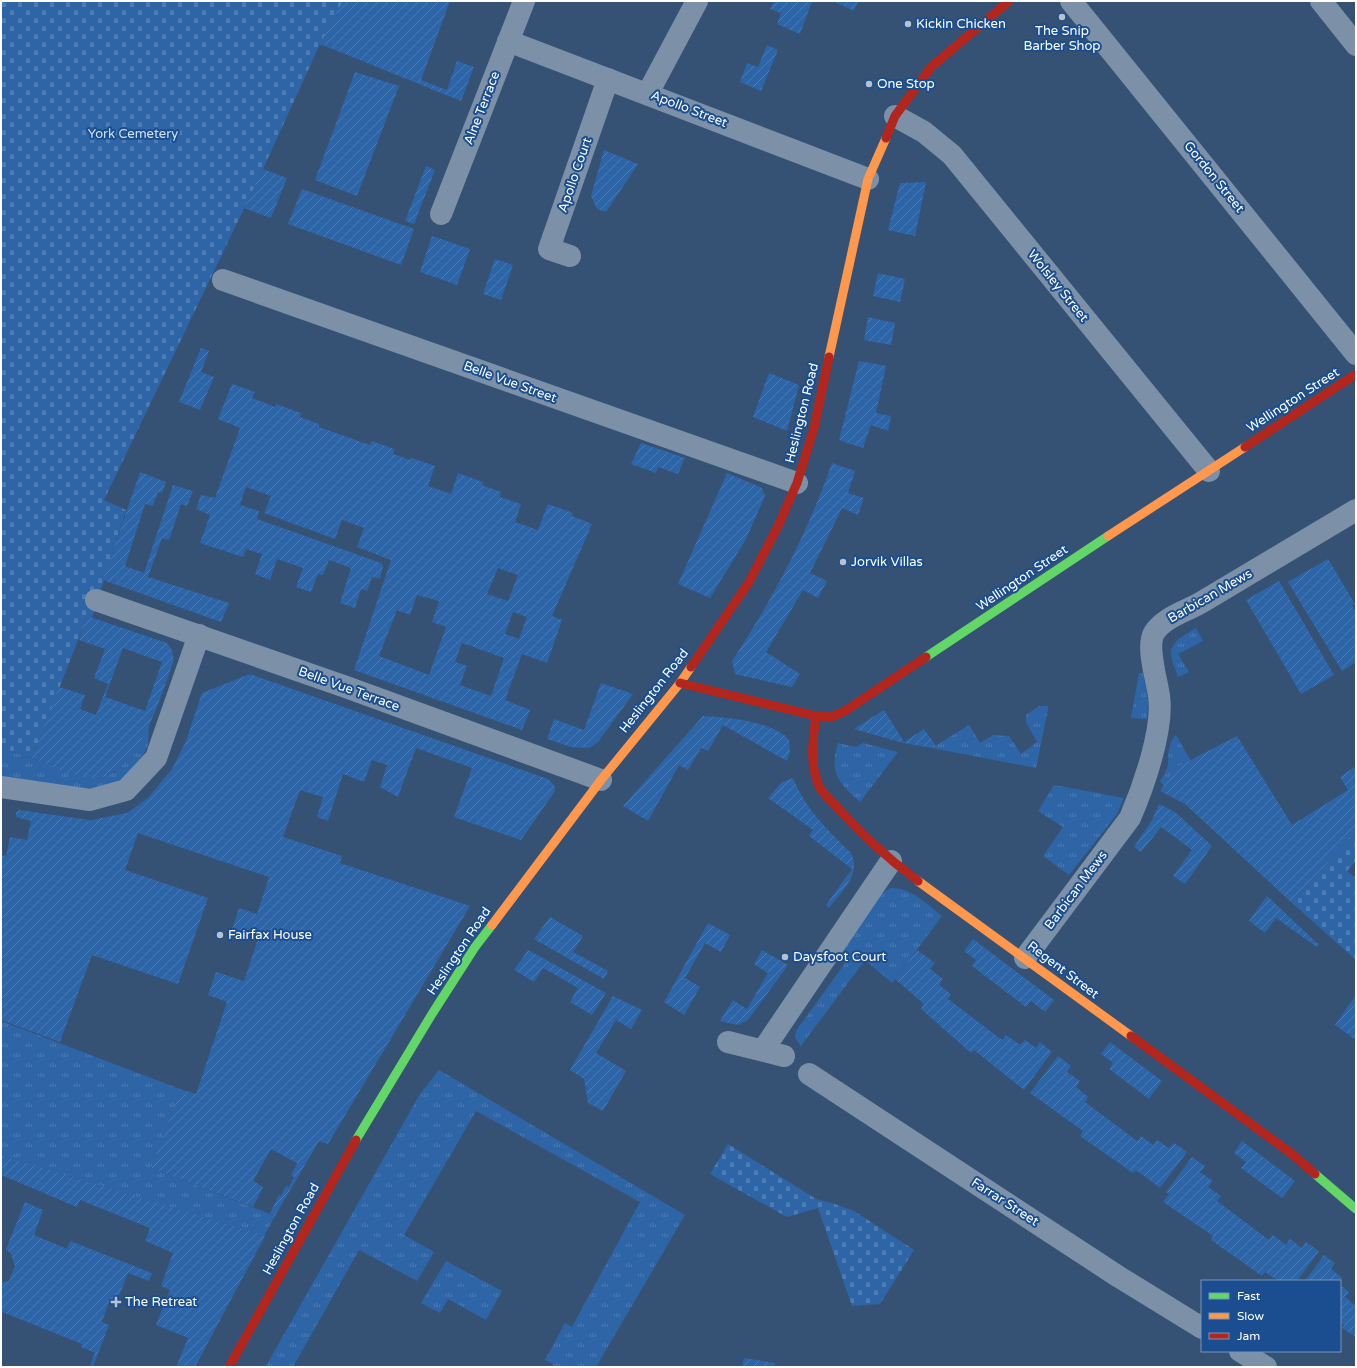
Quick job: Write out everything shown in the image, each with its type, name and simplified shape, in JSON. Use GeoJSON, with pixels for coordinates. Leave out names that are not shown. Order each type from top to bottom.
{"type":"FeatureCollection","features":[{"type":"Feature","properties":{"kind":"street","name":"Alne Terrace"},"geometry":{"type":"LineString","coordinates":[[441,214],[524,1]]}},
{"type":"Feature","properties":{"kind":"street"},"geometry":{"type":"LineString","coordinates":[[648,94],[697,1]]}},
{"type":"Feature","properties":{"kind":"street","name":"Heslington Road"},"geometry":{"type":"LineString","coordinates":[[229,1367],[358,1136],[432,1014],[492,924],[601,780],[680,683],[749,582],[778,526],[797,483],[814,428],[868,179],[895,116],[931,67],[1009,1]]}},
{"type":"Feature","properties":{"kind":"street","name":"Gordon Street"},"geometry":{"type":"LineString","coordinates":[[1071,1],[1356,354]]}},
{"type":"Feature","properties":{"kind":"street"},"geometry":{"type":"LineString","coordinates":[[1321,1],[1356,44]]}},
{"type":"Feature","properties":{"kind":"street","name":"Apollo Street"},"geometry":{"type":"LineString","coordinates":[[508,41],[868,179]]}},
{"type":"Feature","properties":{"kind":"street","name":"Apollo Court"},"geometry":{"type":"LineString","coordinates":[[570,256],[549,249],[608,79]]}},
{"type":"Feature","properties":{"kind":"street","name":"Wolsley Street"},"geometry":{"type":"LineString","coordinates":[[895,116],[924,132],[952,155],[1209,470]]}},
{"type":"Feature","properties":{"kind":"street","name":"Belle Vue Street"},"geometry":{"type":"LineString","coordinates":[[223,280],[797,483]]}},
{"type":"Feature","properties":{"kind":"street","name":"Wellington Street"},"geometry":{"type":"LineString","coordinates":[[680,683],[816,716],[831,717],[845,711],[870,696],[981,620],[1356,374]]}},
{"type":"Feature","properties":{"kind":"street","name":"Barbican Mews"},"geometry":{"type":"LineString","coordinates":[[1026,958],[1130,818],[1140,794],[1149,767],[1159,717],[1159,697],[1152,660],[1154,634],[1166,621],[1200,604],[1356,510]]}},
{"type":"Feature","properties":{"kind":"street","name":"Belle Vue Terrace"},"geometry":{"type":"LineString","coordinates":[[96,600],[199,635],[601,780]]}},
{"type":"Feature","properties":{"kind":"street"},"geometry":{"type":"LineString","coordinates":[[1,787],[90,800],[126,790],[156,758],[199,635]]}},
{"type":"Feature","properties":{"kind":"street","name":"Regent Street"},"geometry":{"type":"LineString","coordinates":[[816,716],[812,753],[814,770],[819,787],[844,815],[891,861],[1026,958],[1292,1154],[1356,1209]]}},
{"type":"Feature","properties":{"kind":"street"},"geometry":{"type":"LineString","coordinates":[[763,1050],[891,861]]}},
{"type":"Feature","properties":{"kind":"street"},"geometry":{"type":"LineString","coordinates":[[728,1042],[784,1056]]}},
{"type":"Feature","properties":{"kind":"street","name":"Farrar Street"},"geometry":{"type":"LineString","coordinates":[[809,1074],[1119,1277],[1201,1327]]}},
{"type":"Feature","properties":{"kind":"street"},"geometry":{"type":"LineString","coordinates":[[1242,1352],[1266,1367]]}},
{"type":"Feature","properties":{"kind":"green space","name":"York Cemetery"},"geometry":{"type":"Polygon","coordinates":[[[1,1],[343,1],[322,46],[320,44],[263,169],[104,500],[126,510],[92,618],[87,617],[32,758],[1,747],[1,1]]]}},
{"type":"Feature","properties":{"kind":"green space"},"geometry":{"type":"Polygon","coordinates":[[[343,1],[450,1],[421,80],[447,90],[457,61],[474,67],[461,101],[320,44],[343,1]]]}},
{"type":"Feature","properties":{"kind":"green space"},"geometry":{"type":"Polygon","coordinates":[[[774,1],[812,1],[800,34],[777,24],[781,13],[770,9],[774,1]]]}},
{"type":"Feature","properties":{"kind":"green space"},"geometry":{"type":"Polygon","coordinates":[[[833,1],[858,1],[854,11],[833,1]]]}},
{"type":"Feature","properties":{"kind":"green space"},"geometry":{"type":"Polygon","coordinates":[[[767,45],[778,50],[761,91],[740,82],[747,63],[758,67],[767,45]]]}},
{"type":"Feature","properties":{"kind":"green space"},"geometry":{"type":"Polygon","coordinates":[[[355,72],[399,86],[357,196],[315,180],[355,72]]]}},
{"type":"Feature","properties":{"kind":"green space"},"geometry":{"type":"Polygon","coordinates":[[[604,150],[638,164],[606,212],[597,209],[591,196],[604,150]]]}},
{"type":"Feature","properties":{"kind":"green space"},"geometry":{"type":"Polygon","coordinates":[[[426,166],[435,170],[414,224],[405,221],[426,166]]]}},
{"type":"Feature","properties":{"kind":"green space"},"geometry":{"type":"Polygon","coordinates":[[[263,169],[287,178],[271,218],[244,208],[263,169]]]}},
{"type":"Feature","properties":{"kind":"green space"},"geometry":{"type":"Polygon","coordinates":[[[926,182],[915,236],[888,230],[900,183],[926,182]]]}},
{"type":"Feature","properties":{"kind":"green space"},"geometry":{"type":"Polygon","coordinates":[[[302,189],[414,229],[401,265],[288,224],[302,189]]]}},
{"type":"Feature","properties":{"kind":"green space"},"geometry":{"type":"Polygon","coordinates":[[[432,236],[470,249],[457,285],[420,272],[432,236]]]}},
{"type":"Feature","properties":{"kind":"green space"},"geometry":{"type":"Polygon","coordinates":[[[495,259],[513,265],[501,300],[483,294],[495,259]]]}},
{"type":"Feature","properties":{"kind":"green space"},"geometry":{"type":"Polygon","coordinates":[[[878,273],[905,279],[900,302],[873,296],[878,273]]]}},
{"type":"Feature","properties":{"kind":"green space"},"geometry":{"type":"Polygon","coordinates":[[[868,317],[895,323],[891,345],[864,340],[868,317]]]}},
{"type":"Feature","properties":{"kind":"green space"},"geometry":{"type":"Polygon","coordinates":[[[201,348],[209,351],[201,372],[214,377],[200,410],[179,402],[201,348]]]}},
{"type":"Feature","properties":{"kind":"green space"},"geometry":{"type":"Polygon","coordinates":[[[859,361],[886,366],[876,413],[891,416],[888,431],[871,425],[863,448],[839,440],[859,361]]]}},
{"type":"Feature","properties":{"kind":"green space"},"geometry":{"type":"Polygon","coordinates":[[[769,373],[799,385],[787,431],[753,417],[769,373]]]}},
{"type":"Feature","properties":{"kind":"green space"},"geometry":{"type":"Polygon","coordinates":[[[232,384],[255,392],[252,398],[275,407],[276,404],[301,413],[300,417],[319,424],[319,427],[370,445],[372,441],[394,449],[393,454],[410,460],[412,458],[435,466],[428,486],[451,494],[458,473],[483,482],[482,485],[501,492],[500,497],[521,504],[515,522],[538,530],[548,504],[573,513],[572,516],[592,524],[552,616],[562,620],[547,663],[522,654],[505,700],[530,710],[522,730],[354,670],[391,560],[357,547],[364,528],[342,520],[335,539],[264,513],[271,496],[246,487],[240,505],[259,511],[257,519],[381,563],[383,565],[380,579],[372,577],[367,591],[361,589],[355,608],[340,603],[351,568],[329,560],[323,575],[318,574],[311,592],[296,587],[303,568],[277,559],[270,580],[255,574],[262,554],[246,549],[243,557],[200,543],[210,515],[196,509],[201,495],[215,498],[240,428],[218,419],[232,384]],[[498,568],[487,594],[508,601],[518,575],[498,568]],[[417,595],[410,615],[397,610],[379,656],[429,675],[446,627],[432,622],[439,601],[417,595]],[[513,612],[505,634],[519,639],[527,617],[513,612]],[[462,643],[455,662],[467,666],[460,685],[491,696],[504,658],[462,643]]]}},
{"type":"Feature","properties":{"kind":"green space"},"geometry":{"type":"Polygon","coordinates":[[[641,443],[685,458],[678,474],[658,467],[656,473],[631,464],[641,443]]]}},
{"type":"Feature","properties":{"kind":"green space"},"geometry":{"type":"Polygon","coordinates":[[[832,463],[855,471],[848,493],[864,498],[858,515],[842,508],[810,573],[827,581],[818,598],[803,590],[766,652],[800,674],[792,687],[735,674],[732,661],[775,590],[788,565],[812,515],[832,463]]]}},
{"type":"Feature","properties":{"kind":"green space"},"geometry":{"type":"Polygon","coordinates":[[[140,472],[166,482],[162,493],[158,492],[153,506],[145,504],[125,566],[144,573],[173,485],[193,491],[187,506],[181,504],[169,540],[162,538],[148,577],[229,603],[221,622],[103,580],[140,472]]]}},
{"type":"Feature","properties":{"kind":"green space"},"geometry":{"type":"Polygon","coordinates":[[[727,473],[762,488],[765,496],[746,539],[710,598],[678,584],[727,473]]]}},
{"type":"Feature","properties":{"kind":"green space"},"geometry":{"type":"Polygon","coordinates":[[[1328,559],[1355,604],[1352,606],[1356,612],[1356,662],[1342,671],[1288,582],[1328,559]]]}},
{"type":"Feature","properties":{"kind":"green space"},"geometry":{"type":"Polygon","coordinates":[[[1279,581],[1334,675],[1301,694],[1246,600],[1279,581]]]}},
{"type":"Feature","properties":{"kind":"green space"},"geometry":{"type":"Polygon","coordinates":[[[87,616],[167,643],[172,650],[174,660],[162,694],[145,734],[134,752],[121,766],[107,776],[90,778],[83,777],[68,773],[32,758],[59,687],[85,695],[80,709],[96,715],[108,684],[94,678],[105,649],[79,640],[87,616]],[[123,648],[105,697],[145,711],[162,662],[123,648]]]}},
{"type":"Feature","properties":{"kind":"green space"},"geometry":{"type":"Polygon","coordinates":[[[1196,628],[1203,641],[1178,654],[1189,672],[1178,677],[1172,660],[1171,649],[1178,639],[1196,628]]]}},
{"type":"Feature","properties":{"kind":"green space"},"geometry":{"type":"Polygon","coordinates":[[[1139,673],[1143,673],[1148,701],[1147,719],[1131,718],[1139,673]]]}},
{"type":"Feature","properties":{"kind":"green space"},"geometry":{"type":"Polygon","coordinates":[[[250,674],[548,779],[554,785],[555,791],[521,840],[454,817],[472,768],[416,748],[398,797],[380,787],[387,765],[372,760],[364,782],[343,774],[328,821],[317,817],[323,797],[300,790],[283,837],[342,856],[340,863],[470,906],[328,1144],[319,1141],[275,1216],[270,1213],[279,1195],[281,1196],[286,1186],[289,1187],[294,1177],[291,1175],[297,1163],[271,1149],[253,1181],[263,1187],[253,1207],[151,1168],[180,1089],[196,1094],[227,1002],[208,995],[216,972],[244,981],[258,939],[232,930],[239,908],[257,914],[269,877],[138,833],[125,870],[208,898],[178,984],[92,955],[60,1042],[1,1020],[1,855],[6,856],[10,837],[27,840],[31,821],[16,817],[16,813],[19,810],[89,820],[81,822],[127,813],[148,798],[172,769],[186,741],[202,693],[250,674]]]}},
{"type":"Feature","properties":{"kind":"green space"},"geometry":{"type":"Polygon","coordinates":[[[601,683],[633,694],[598,742],[589,748],[571,747],[547,739],[554,719],[584,730],[601,683]]]}},
{"type":"Feature","properties":{"kind":"green space"},"geometry":{"type":"Polygon","coordinates":[[[1039,706],[1048,706],[1048,709],[1036,768],[932,748],[969,725],[980,743],[993,735],[1009,736],[1021,754],[1037,742],[1026,722],[1026,715],[1039,706]]]}},
{"type":"Feature","properties":{"kind":"green space"},"geometry":{"type":"Polygon","coordinates":[[[884,710],[904,742],[924,729],[936,746],[932,748],[903,743],[854,729],[884,710]]]}},
{"type":"Feature","properties":{"kind":"green space"},"geometry":{"type":"Polygon","coordinates":[[[703,716],[736,719],[773,729],[789,740],[790,752],[787,761],[723,725],[708,751],[701,748],[688,770],[679,765],[648,821],[623,806],[703,716]]]}},
{"type":"Feature","properties":{"kind":"green space"},"geometry":{"type":"Polygon","coordinates":[[[149,725],[148,745],[143,756],[119,783],[89,789],[1,777],[1,747],[75,774],[90,778],[98,778],[115,772],[127,760],[149,725]]]}},
{"type":"Feature","properties":{"kind":"green space"},"geometry":{"type":"Polygon","coordinates":[[[1176,735],[1191,761],[1177,767],[1164,786],[1160,781],[1168,765],[1169,748],[1176,735]]]}},
{"type":"Feature","properties":{"kind":"green space"},"geometry":{"type":"Polygon","coordinates":[[[1237,736],[1292,825],[1348,790],[1340,777],[1356,766],[1356,830],[1292,903],[1185,804],[1160,791],[1177,767],[1237,736]]]}},
{"type":"Feature","properties":{"kind":"green space"},"geometry":{"type":"Polygon","coordinates":[[[838,743],[856,747],[863,743],[898,752],[860,802],[846,789],[837,776],[835,770],[835,753],[838,743]]]}},
{"type":"Feature","properties":{"kind":"green space"},"geometry":{"type":"Polygon","coordinates":[[[793,778],[798,790],[811,810],[825,827],[851,853],[854,861],[854,868],[849,882],[829,908],[826,905],[852,869],[809,836],[813,830],[768,798],[782,782],[793,778]]]}},
{"type":"Feature","properties":{"kind":"green space"},"geometry":{"type":"Polygon","coordinates":[[[1054,785],[1124,798],[1117,814],[1069,875],[1043,856],[1063,827],[1038,811],[1054,785]]]}},
{"type":"Feature","properties":{"kind":"green space"},"geometry":{"type":"Polygon","coordinates":[[[1159,804],[1175,812],[1212,846],[1185,884],[1173,876],[1192,850],[1161,827],[1141,852],[1134,847],[1152,820],[1159,804]]]}},
{"type":"Feature","properties":{"kind":"green space"},"geometry":{"type":"Polygon","coordinates":[[[1356,830],[1356,861],[1347,871],[1356,878],[1356,960],[1292,903],[1356,830]]]}},
{"type":"Feature","properties":{"kind":"green space"},"geometry":{"type":"Polygon","coordinates":[[[890,888],[898,888],[912,893],[942,916],[892,983],[865,960],[801,1046],[795,1038],[796,1031],[848,959],[843,950],[882,893],[890,888]]]}},
{"type":"Feature","properties":{"kind":"green space"},"geometry":{"type":"Polygon","coordinates":[[[1267,896],[1319,945],[1317,947],[1276,918],[1265,933],[1249,921],[1267,896]]]}},
{"type":"Feature","properties":{"kind":"green space"},"geometry":{"type":"Polygon","coordinates":[[[550,917],[583,936],[573,952],[608,971],[604,979],[534,939],[550,917]]]}},
{"type":"Feature","properties":{"kind":"green space"},"geometry":{"type":"Polygon","coordinates":[[[708,923],[730,935],[721,952],[705,943],[685,978],[700,987],[684,1015],[664,1002],[708,923]]]}},
{"type":"Feature","properties":{"kind":"green space"},"geometry":{"type":"Polygon","coordinates":[[[973,939],[1054,1000],[1045,1012],[1031,1001],[1026,1007],[972,966],[976,960],[964,951],[973,939]]]}},
{"type":"Feature","properties":{"kind":"green space"},"geometry":{"type":"Polygon","coordinates":[[[528,950],[606,993],[592,1015],[570,1002],[578,988],[543,968],[534,982],[514,970],[528,950]]]}},
{"type":"Feature","properties":{"kind":"green space"},"geometry":{"type":"Polygon","coordinates":[[[762,950],[788,965],[748,1020],[738,1025],[720,1021],[733,1000],[747,1009],[768,973],[754,964],[762,950]]]}},
{"type":"Feature","properties":{"kind":"green space"},"geometry":{"type":"Polygon","coordinates":[[[917,950],[935,963],[930,969],[943,979],[939,985],[951,994],[948,999],[1002,1040],[1006,1035],[1020,1045],[1025,1040],[1036,1048],[1040,1042],[1052,1052],[1024,1090],[974,1050],[971,1053],[921,1009],[924,1004],[895,979],[917,950]]]}},
{"type":"Feature","properties":{"kind":"green space"},"geometry":{"type":"Polygon","coordinates":[[[1356,995],[1356,1040],[1335,1025],[1356,995]]]}},
{"type":"Feature","properties":{"kind":"green space"},"geometry":{"type":"Polygon","coordinates":[[[613,996],[642,1010],[631,1029],[616,1020],[596,1053],[626,1071],[603,1111],[588,1103],[584,1079],[570,1070],[613,996]]]}},
{"type":"Feature","properties":{"kind":"green space"},"geometry":{"type":"Polygon","coordinates":[[[1,1021],[180,1089],[151,1168],[275,1216],[264,1236],[1,1155],[1,1021]]]}},
{"type":"Feature","properties":{"kind":"green space"},"geometry":{"type":"Polygon","coordinates":[[[1110,1042],[1162,1081],[1149,1099],[1109,1069],[1113,1063],[1101,1054],[1110,1042]]]}},
{"type":"Feature","properties":{"kind":"green space"},"geometry":{"type":"Polygon","coordinates":[[[1058,1056],[1071,1066],[1067,1072],[1080,1081],[1076,1087],[1088,1097],[1085,1102],[1137,1141],[1141,1136],[1153,1145],[1157,1140],[1169,1148],[1174,1143],[1187,1152],[1160,1188],[1136,1170],[1133,1173],[1080,1136],[1083,1131],[1030,1093],[1058,1056]]]}},
{"type":"Feature","properties":{"kind":"green space"},"geometry":{"type":"Polygon","coordinates":[[[439,1070],[685,1215],[596,1367],[552,1367],[553,1364],[545,1360],[565,1323],[572,1327],[640,1202],[476,1111],[404,1235],[434,1252],[417,1281],[359,1250],[293,1367],[266,1366],[420,1094],[439,1070]]]}},
{"type":"Feature","properties":{"kind":"green space"},"geometry":{"type":"Polygon","coordinates":[[[1242,1141],[1295,1181],[1282,1198],[1241,1168],[1246,1162],[1234,1153],[1242,1141]]]}},
{"type":"Feature","properties":{"kind":"green space"},"geometry":{"type":"Polygon","coordinates":[[[728,1144],[816,1199],[854,1211],[914,1250],[880,1304],[852,1306],[818,1208],[787,1217],[710,1174],[728,1144]]]}},
{"type":"Feature","properties":{"kind":"green space"},"geometry":{"type":"Polygon","coordinates":[[[1,1155],[265,1236],[195,1367],[176,1367],[188,1338],[156,1325],[170,1290],[161,1286],[173,1253],[145,1241],[150,1228],[80,1200],[77,1207],[1,1175],[1,1155]]]}},
{"type":"Feature","properties":{"kind":"green space"},"geometry":{"type":"Polygon","coordinates":[[[1192,1157],[1205,1166],[1200,1172],[1213,1181],[1208,1187],[1221,1196],[1217,1201],[1269,1240],[1273,1235],[1286,1245],[1290,1239],[1302,1248],[1306,1242],[1319,1251],[1298,1280],[1277,1280],[1265,1272],[1262,1276],[1211,1240],[1213,1236],[1163,1202],[1169,1194],[1166,1192],[1192,1157]]]}},
{"type":"Feature","properties":{"kind":"green space"},"geometry":{"type":"Polygon","coordinates":[[[25,1202],[43,1210],[34,1235],[67,1249],[70,1241],[152,1273],[149,1281],[128,1273],[116,1304],[109,1302],[102,1322],[109,1325],[93,1367],[90,1365],[95,1353],[81,1347],[82,1344],[2,1312],[1,1314],[1,1283],[9,1281],[15,1266],[11,1254],[6,1249],[25,1202]]]}},
{"type":"Feature","properties":{"kind":"green space"},"geometry":{"type":"Polygon","coordinates":[[[1324,1255],[1335,1263],[1331,1269],[1342,1278],[1340,1280],[1306,1280],[1324,1255]]]}},
{"type":"Feature","properties":{"kind":"green space"},"geometry":{"type":"Polygon","coordinates":[[[446,1261],[502,1291],[486,1320],[448,1299],[440,1313],[421,1303],[446,1261]]]}},
{"type":"Feature","properties":{"kind":"green space"},"geometry":{"type":"Polygon","coordinates":[[[1341,1286],[1349,1292],[1345,1297],[1356,1306],[1356,1337],[1342,1328],[1344,1325],[1341,1323],[1341,1286]]]}},
{"type":"Feature","properties":{"kind":"green space"},"geometry":{"type":"Polygon","coordinates":[[[744,1358],[775,1363],[774,1367],[742,1367],[744,1358]]]}},
{"type":"Feature","properties":{"kind":"traffic: fast"},"geometry":{"type":"LineString","coordinates":[[926,657],[1108,536]]}},
{"type":"Feature","properties":{"kind":"traffic: fast"},"geometry":{"type":"LineString","coordinates":[[356,1140],[432,1014],[475,947],[492,925]]}},
{"type":"Feature","properties":{"kind":"traffic: fast"},"geometry":{"type":"LineString","coordinates":[[1315,1174],[1356,1209]]}},
{"type":"Feature","properties":{"kind":"traffic: slow"},"geometry":{"type":"LineString","coordinates":[[829,357],[868,179],[886,138]]}},
{"type":"Feature","properties":{"kind":"traffic: slow"},"geometry":{"type":"LineString","coordinates":[[1108,536],[1245,447]]}},
{"type":"Feature","properties":{"kind":"traffic: slow"},"geometry":{"type":"LineString","coordinates":[[492,925],[601,780],[680,683],[691,667]]}},
{"type":"Feature","properties":{"kind":"traffic: slow"},"geometry":{"type":"LineString","coordinates":[[918,881],[1131,1036]]}},
{"type":"Feature","properties":{"kind":"traffic: jam"},"geometry":{"type":"LineString","coordinates":[[886,138],[895,116],[931,67],[1009,1]]}},
{"type":"Feature","properties":{"kind":"traffic: jam"},"geometry":{"type":"LineString","coordinates":[[691,667],[749,582],[778,526],[797,483],[814,428],[829,357]]}},
{"type":"Feature","properties":{"kind":"traffic: jam"},"geometry":{"type":"LineString","coordinates":[[1245,447],[1356,374]]}},
{"type":"Feature","properties":{"kind":"traffic: jam"},"geometry":{"type":"LineString","coordinates":[[680,683],[816,716],[831,717],[845,711],[926,657]]}},
{"type":"Feature","properties":{"kind":"traffic: jam"},"geometry":{"type":"LineString","coordinates":[[816,716],[813,742],[813,760],[814,769],[820,788],[864,835],[895,863],[918,881]]}},
{"type":"Feature","properties":{"kind":"traffic: jam"},"geometry":{"type":"LineString","coordinates":[[1131,1036],[1292,1154],[1315,1174]]}},
{"type":"Feature","properties":{"kind":"traffic: jam"},"geometry":{"type":"LineString","coordinates":[[229,1367],[356,1140]]}},
{"type":"Feature","properties":{"kind":"place","name":"The Snip Barber Shop"},"geometry":{"type":"Point","coordinates":[1062,17]}},
{"type":"Feature","properties":{"kind":"place","name":"Kickin Chicken"},"geometry":{"type":"Point","coordinates":[908,24]}},
{"type":"Feature","properties":{"kind":"place","name":"One Stop"},"geometry":{"type":"Point","coordinates":[869,84]}},
{"type":"Feature","properties":{"kind":"place","name":"Jorvik Villas"},"geometry":{"type":"Point","coordinates":[843,562]}},
{"type":"Feature","properties":{"kind":"place","name":"Fairfax House"},"geometry":{"type":"Point","coordinates":[220,935]}},
{"type":"Feature","properties":{"kind":"place","name":"Daysfoot Court"},"geometry":{"type":"Point","coordinates":[785,957]}},
{"type":"Feature","properties":{"kind":"place","name":"The Retreat"},"geometry":{"type":"Point","coordinates":[116,1302]}}]}
